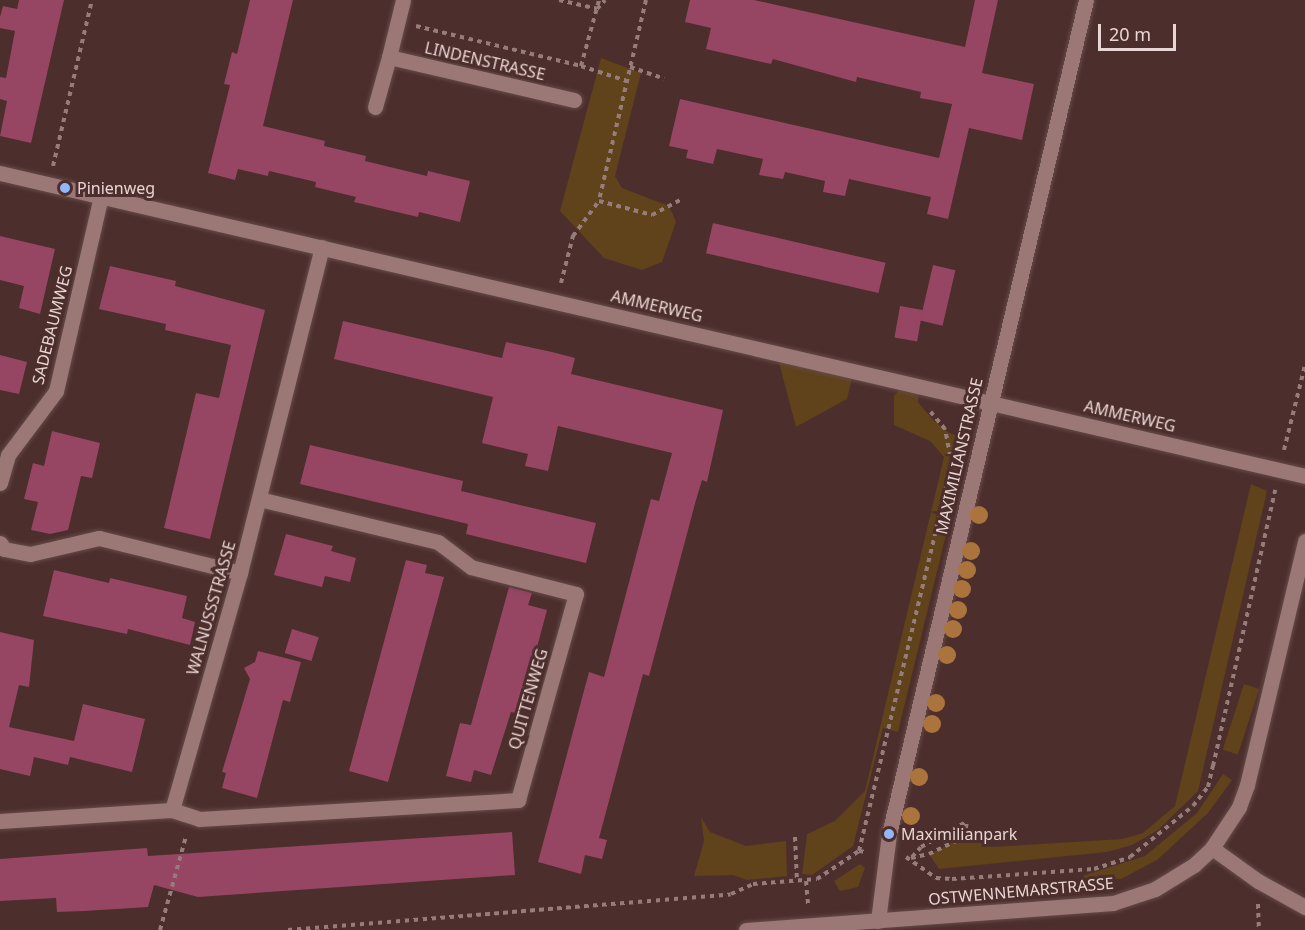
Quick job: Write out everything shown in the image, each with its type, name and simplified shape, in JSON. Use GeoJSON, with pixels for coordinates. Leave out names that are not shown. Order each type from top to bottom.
{"type":"FeatureCollection","features":[{"type":"Feature","properties":{"kind":"street"},"geometry":{"type":"LineString","coordinates":[[375,107],[403,0]]}},
{"type":"Feature","properties":{"kind":"street","name":"MAXIMILIANSTRASSE"},"geometry":{"type":"LineString","coordinates":[[878,921],[889,834],[1086,0]]}},
{"type":"Feature","properties":{"kind":"street","name":"LINDENSTRASSE"},"geometry":{"type":"LineString","coordinates":[[389,57],[574,100]]}},
{"type":"Feature","properties":{"kind":"street","name":"AMMERWEG"},"geometry":{"type":"LineString","coordinates":[[0,173],[1305,476]]}},
{"type":"Feature","properties":{"kind":"street","name":"SADEBAUMWEG"},"geometry":{"type":"LineString","coordinates":[[0,483],[8,455],[56,391],[101,196]]}},
{"type":"Feature","properties":{"kind":"street","name":"WALNUSSSTRASSE"},"geometry":{"type":"LineString","coordinates":[[172,810],[240,573],[322,247]]}},
{"type":"Feature","properties":{"kind":"street","name":"QUITTENWEG"},"geometry":{"type":"LineString","coordinates":[[172,810],[199,819],[518,800],[573,605],[576,594],[471,567],[438,542],[259,499]]}},
{"type":"Feature","properties":{"kind":"street"},"geometry":{"type":"LineString","coordinates":[[0,543],[4,549],[30,554],[99,538],[240,573]]}},
{"type":"Feature","properties":{"kind":"street","name":"OSTWENNEMARSTRASSE"},"geometry":{"type":"LineString","coordinates":[[746,930],[1113,903],[1155,889],[1194,865],[1212,848],[1239,807],[1247,785],[1305,541]]}},
{"type":"Feature","properties":{"kind":"street"},"geometry":{"type":"LineString","coordinates":[[0,821],[172,810]]}},
{"type":"Feature","properties":{"kind":"street"},"geometry":{"type":"LineString","coordinates":[[1212,848],[1305,907]]}},
{"type":"Feature","properties":{"kind":"path"},"geometry":{"type":"LineString","coordinates":[[48,184],[92,0]]}},
{"type":"Feature","properties":{"kind":"path"},"geometry":{"type":"LineString","coordinates":[[559,0],[597,9]]}},
{"type":"Feature","properties":{"kind":"path"},"geometry":{"type":"LineString","coordinates":[[581,66],[599,0]]}},
{"type":"Feature","properties":{"kind":"path"},"geometry":{"type":"LineString","coordinates":[[597,9],[604,0]]}},
{"type":"Feature","properties":{"kind":"path"},"geometry":{"type":"LineString","coordinates":[[557,302],[573,236],[599,201],[646,0]]}},
{"type":"Feature","properties":{"kind":"path"},"geometry":{"type":"LineString","coordinates":[[398,22],[581,66],[627,81]]}},
{"type":"Feature","properties":{"kind":"path"},"geometry":{"type":"LineString","coordinates":[[630,67],[664,78]]}},
{"type":"Feature","properties":{"kind":"path"},"geometry":{"type":"LineString","coordinates":[[599,201],[652,215],[682,199]]}},
{"type":"Feature","properties":{"kind":"path"},"geometry":{"type":"LineString","coordinates":[[911,858],[936,878],[952,879],[1094,869],[1130,857],[1193,807],[1208,787],[1305,365]]}},
{"type":"Feature","properties":{"kind":"path"},"geometry":{"type":"LineString","coordinates":[[288,930],[731,894],[753,884],[817,879],[859,851],[952,465],[945,429],[925,406]]}},
{"type":"Feature","properties":{"kind":"path"},"geometry":{"type":"LineString","coordinates":[[160,930],[186,833],[172,810]]}},
{"type":"Feature","properties":{"kind":"path"},"geometry":{"type":"LineString","coordinates":[[885,855],[911,858],[929,854],[964,837],[967,822],[921,847],[911,858]]}},
{"type":"Feature","properties":{"kind":"path"},"geometry":{"type":"LineString","coordinates":[[795,837],[797,881]]}},
{"type":"Feature","properties":{"kind":"shaded area"},"geometry":{"type":"Polygon","coordinates":[[[601,58],[641,73],[615,176],[622,188],[669,206],[676,222],[662,262],[642,270],[604,258],[560,211],[601,58]]]}},
{"type":"Feature","properties":{"kind":"shaded area"},"geometry":{"type":"Polygon","coordinates":[[[778,359],[854,370],[847,399],[796,427],[778,359]]]}},
{"type":"Feature","properties":{"kind":"shaded area"},"geometry":{"type":"Polygon","coordinates":[[[901,388],[919,390],[918,402],[932,419],[949,433],[969,440],[898,732],[883,728],[853,846],[812,875],[802,874],[807,834],[835,821],[865,791],[944,457],[930,441],[894,425],[894,396],[901,388]]]}},
{"type":"Feature","properties":{"kind":"shaded area"},"geometry":{"type":"Polygon","coordinates":[[[1251,484],[1267,491],[1198,791],[1158,830],[1132,845],[1107,852],[939,869],[929,854],[964,837],[992,847],[1122,839],[1143,833],[1175,806],[1251,484]]]}},
{"type":"Feature","properties":{"kind":"shaded area"},"geometry":{"type":"Polygon","coordinates":[[[1244,684],[1259,689],[1238,755],[1223,750],[1244,684]]]}},
{"type":"Feature","properties":{"kind":"shaded area"},"geometry":{"type":"Polygon","coordinates":[[[1223,774],[1232,780],[1208,813],[1157,860],[1121,879],[1076,878],[1145,856],[1197,813],[1223,774]]]}},
{"type":"Feature","properties":{"kind":"shaded area"},"geometry":{"type":"Polygon","coordinates":[[[701,817],[710,832],[746,846],[786,841],[787,876],[747,880],[733,875],[694,876],[704,841],[701,817]]]}},
{"type":"Feature","properties":{"kind":"shaded area"},"geometry":{"type":"Polygon","coordinates":[[[860,864],[865,868],[858,887],[840,891],[834,881],[860,864]]]}},
{"type":"Feature","properties":{"kind":"building"},"geometry":{"type":"Polygon","coordinates":[[[19,0],[64,0],[31,143],[0,136],[7,101],[0,99],[0,77],[6,78],[15,31],[0,28],[0,17],[3,6],[17,9],[19,0]]]}},
{"type":"Feature","properties":{"kind":"building"},"geometry":{"type":"Polygon","coordinates":[[[250,0],[293,0],[263,126],[325,141],[324,146],[366,156],[365,161],[427,176],[428,171],[470,181],[460,222],[419,212],[418,217],[354,202],[356,197],[315,187],[316,182],[269,171],[268,176],[238,169],[235,180],[208,173],[230,85],[224,84],[232,52],[237,54],[250,0]]]}},
{"type":"Feature","properties":{"kind":"building"},"geometry":{"type":"Polygon","coordinates":[[[690,0],[754,0],[965,47],[975,0],[998,0],[982,73],[1034,84],[1022,140],[969,128],[948,219],[927,214],[931,197],[849,179],[845,196],[823,192],[825,181],[785,172],[783,179],[759,175],[763,159],[717,149],[713,164],[686,158],[688,150],[669,146],[680,99],[939,158],[952,104],[920,98],[921,92],[857,77],[856,82],[773,59],[771,64],[706,49],[711,28],[685,22],[690,0]]]}},
{"type":"Feature","properties":{"kind":"building"},"geometry":{"type":"Polygon","coordinates":[[[713,223],[885,263],[878,293],[706,253],[713,223]]]}},
{"type":"Feature","properties":{"kind":"building"},"geometry":{"type":"Polygon","coordinates":[[[0,236],[55,249],[40,314],[19,308],[24,286],[0,280],[0,236]]]}},
{"type":"Feature","properties":{"kind":"building"},"geometry":{"type":"Polygon","coordinates":[[[933,265],[955,270],[943,326],[920,321],[933,265]]]}},
{"type":"Feature","properties":{"kind":"building"},"geometry":{"type":"Polygon","coordinates":[[[110,266],[176,281],[175,286],[265,310],[210,539],[164,528],[196,393],[219,398],[231,345],[165,330],[166,324],[99,309],[110,266]]]}},
{"type":"Feature","properties":{"kind":"building"},"geometry":{"type":"Polygon","coordinates":[[[900,306],[923,310],[917,342],[894,338],[900,306]]]}},
{"type":"Feature","properties":{"kind":"building"},"geometry":{"type":"Polygon","coordinates":[[[343,321],[502,358],[506,342],[552,352],[575,358],[571,374],[723,410],[707,482],[702,480],[649,676],[643,674],[599,838],[607,840],[602,859],[585,855],[581,874],[538,862],[589,672],[604,677],[651,499],[659,501],[672,453],[558,426],[548,471],[525,466],[528,454],[482,443],[493,397],[334,359],[343,321]]]}},
{"type":"Feature","properties":{"kind":"building"},"geometry":{"type":"Polygon","coordinates":[[[0,355],[27,362],[19,394],[0,390],[0,355]]]}},
{"type":"Feature","properties":{"kind":"building"},"geometry":{"type":"Polygon","coordinates":[[[52,431],[100,443],[92,478],[81,476],[68,530],[50,534],[31,530],[38,502],[24,499],[33,463],[44,466],[52,431]]]}},
{"type":"Feature","properties":{"kind":"building"},"geometry":{"type":"Polygon","coordinates":[[[310,445],[463,481],[461,491],[596,523],[586,563],[466,534],[468,524],[300,484],[310,445]]]}},
{"type":"Feature","properties":{"kind":"building"},"geometry":{"type":"Polygon","coordinates":[[[286,534],[333,546],[331,551],[356,558],[350,582],[325,576],[322,587],[274,575],[286,534]]]}},
{"type":"Feature","properties":{"kind":"building"},"geometry":{"type":"Polygon","coordinates":[[[406,560],[427,565],[425,573],[444,577],[388,782],[349,771],[406,560]]]}},
{"type":"Feature","properties":{"kind":"building"},"geometry":{"type":"Polygon","coordinates":[[[54,570],[109,583],[110,578],[187,596],[182,618],[195,622],[190,645],[128,629],[127,634],[43,616],[54,570]]]}},
{"type":"Feature","properties":{"kind":"building"},"geometry":{"type":"Polygon","coordinates":[[[509,587],[532,593],[528,605],[547,610],[519,714],[511,712],[491,775],[474,770],[471,782],[446,776],[460,723],[471,725],[509,587]]]}},
{"type":"Feature","properties":{"kind":"building"},"geometry":{"type":"Polygon","coordinates":[[[292,629],[319,637],[311,661],[285,653],[292,629]]]}},
{"type":"Feature","properties":{"kind":"building"},"geometry":{"type":"Polygon","coordinates":[[[0,632],[34,640],[29,687],[19,685],[9,727],[74,741],[83,704],[145,719],[132,772],[70,757],[68,765],[34,757],[30,776],[0,769],[0,632]]]}},
{"type":"Feature","properties":{"kind":"building"},"geometry":{"type":"Polygon","coordinates":[[[258,651],[301,662],[290,702],[283,700],[257,798],[222,788],[226,773],[222,772],[250,679],[244,668],[255,662],[258,651]]]}},
{"type":"Feature","properties":{"kind":"building"},"geometry":{"type":"Polygon","coordinates":[[[512,832],[515,875],[198,897],[154,885],[148,907],[84,911],[57,912],[56,898],[0,901],[0,859],[147,848],[148,856],[512,832]]]}},
{"type":"Feature","properties":{"kind":"place","name":"Pinienweg"},"geometry":{"type":"Point","coordinates":[65,188]}},
{"type":"Feature","properties":{"kind":"place","name":"Maximilianpark"},"geometry":{"type":"Point","coordinates":[889,834]}}]}
